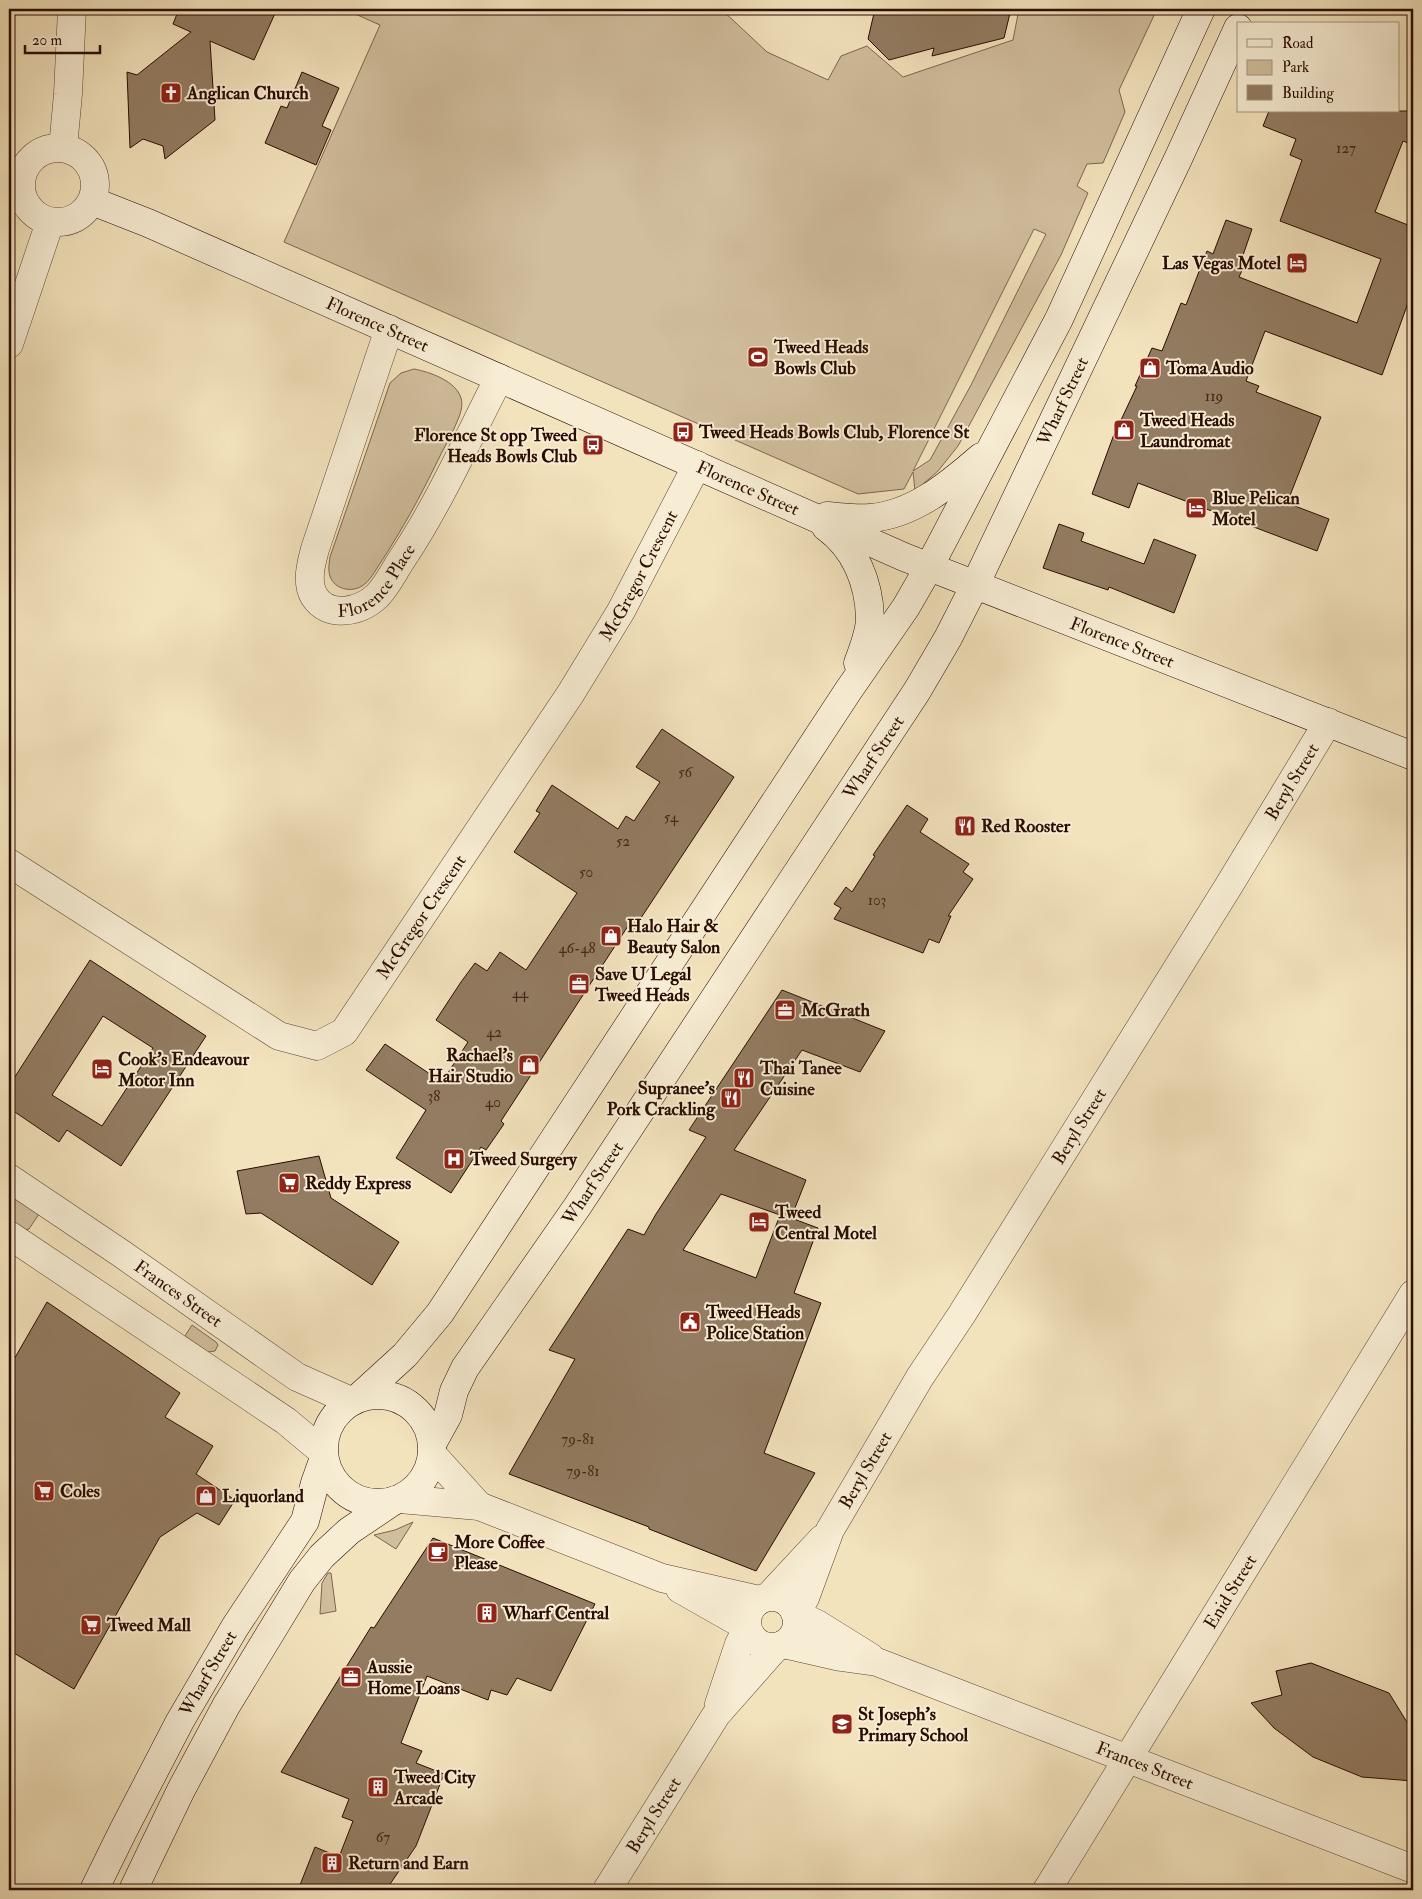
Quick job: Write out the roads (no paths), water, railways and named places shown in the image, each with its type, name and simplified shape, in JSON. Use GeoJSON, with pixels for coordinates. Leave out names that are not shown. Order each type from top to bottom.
{"type":"FeatureCollection","features":[{"type":"Feature","properties":{"kind":"street"},"geometry":{"type":"LineString","coordinates":[[63,148],[68,94],[72,9]]}},
{"type":"Feature","properties":{"kind":"street"},"geometry":{"type":"LineString","coordinates":[[662,1578],[764,1598],[784,1600],[789,1603],[796,1613],[796,1628],[792,1637],[780,1645],[765,1646],[756,1642],[747,1628],[662,1578],[479,1506],[397,1500],[376,1503],[358,1500],[342,1490],[330,1476],[323,1455],[324,1436],[330,1422],[339,1410],[355,1399],[405,1355],[440,1313],[848,690],[906,607],[1060,318],[1201,9]]}},
{"type":"Feature","properties":{"kind":"street"},"geometry":{"type":"LineString","coordinates":[[1241,22],[1247,9]]}},
{"type":"Feature","properties":{"kind":"street","name":"Wharf Street"},"geometry":{"type":"LineString","coordinates":[[432,1449],[448,1415],[454,1391],[465,1368],[549,1248],[912,698],[948,638],[1170,177],[1237,30]]}},
{"type":"Feature","properties":{"kind":"street"},"geometry":{"type":"LineString","coordinates":[[52,148],[63,148],[74,152],[91,167],[95,189],[92,201],[85,211],[75,218],[63,222],[50,222],[39,217],[30,210],[23,199],[20,188],[22,176],[17,166],[52,148]]}},
{"type":"Feature","properties":{"kind":"street","name":"Florence Street"},"geometry":{"type":"LineString","coordinates":[[92,201],[148,223],[929,567],[1413,756]]}},
{"type":"Feature","properties":{"kind":"street"},"geometry":{"type":"LineString","coordinates":[[9,344],[50,222]]}},
{"type":"Feature","properties":{"kind":"street","name":"Florence Place"},"geometry":{"type":"LineString","coordinates":[[389,329],[315,548],[310,568],[311,591],[319,604],[341,611],[358,609],[378,595],[418,535],[499,378]]}},
{"type":"Feature","properties":{"kind":"street"},"geometry":{"type":"LineString","coordinates":[[810,515],[871,518],[895,513],[911,507],[941,490],[992,448]]}},
{"type":"Feature","properties":{"kind":"street","name":"McGregor Crescent"},"geometry":{"type":"LineString","coordinates":[[9,863],[279,1036],[317,1046],[344,1032],[602,645],[697,465]]}},
{"type":"Feature","properties":{"kind":"street"},"geometry":{"type":"LineString","coordinates":[[810,515],[833,532],[847,547],[861,570],[866,592],[870,620],[864,648],[848,690]]}},
{"type":"Feature","properties":{"kind":"street","name":"Beryl Street"},"geometry":{"type":"LineString","coordinates":[[796,1613],[805,1598],[830,1530],[920,1377],[962,1314],[1228,887],[1328,722]]}},
{"type":"Feature","properties":{"kind":"street","name":"Frances Street"},"geometry":{"type":"LineString","coordinates":[[9,1178],[122,1254],[297,1377],[355,1399]]}},
{"type":"Feature","properties":{"kind":"street"},"geometry":{"type":"LineString","coordinates":[[9,1235],[286,1421],[323,1455]]}},
{"type":"Feature","properties":{"kind":"street","name":"Enid Street"},"geometry":{"type":"LineString","coordinates":[[1047,1890],[1413,1294]]}},
{"type":"Feature","properties":{"kind":"street"},"geometry":{"type":"LineString","coordinates":[[355,1399],[375,1394],[392,1396],[407,1403],[420,1414],[428,1428],[432,1449],[429,1468],[422,1480],[412,1491],[397,1500]]}},
{"type":"Feature","properties":{"kind":"street"},"geometry":{"type":"LineString","coordinates":[[432,1449],[479,1506]]}},
{"type":"Feature","properties":{"kind":"street","name":"Wharf Street"},"geometry":{"type":"LineString","coordinates":[[94,1890],[180,1721],[235,1627],[305,1521],[323,1455]]}},
{"type":"Feature","properties":{"kind":"street","name":"Wharf Street"},"geometry":{"type":"LineString","coordinates":[[133,1890],[181,1790],[226,1706],[302,1581],[322,1556],[349,1531],[397,1500]]}},
{"type":"Feature","properties":{"kind":"street","name":"Beryl Street"},"geometry":{"type":"LineString","coordinates":[[764,1598],[830,1530]]}},
{"type":"Feature","properties":{"kind":"street"},"geometry":{"type":"LineString","coordinates":[[747,1628],[748,1612],[764,1598]]}},
{"type":"Feature","properties":{"kind":"street","name":"Frances Street"},"geometry":{"type":"LineString","coordinates":[[796,1613],[847,1641],[877,1662]]}},
{"type":"Feature","properties":{"kind":"street","name":"Beryl Street"},"geometry":{"type":"LineString","coordinates":[[716,1715],[739,1644],[747,1628]]}},
{"type":"Feature","properties":{"kind":"street","name":"Beryl Street"},"geometry":{"type":"LineString","coordinates":[[607,1890],[716,1715],[780,1645]]}},
{"type":"Feature","properties":{"kind":"street","name":"Frances Street"},"geometry":{"type":"LineString","coordinates":[[780,1645],[877,1662],[1413,1869]]}},
{"type":"Feature","properties":{"kind":"place","name":"Anglican Church"},"geometry":{"type":"Point","coordinates":[171,93]}},
{"type":"Feature","properties":{"kind":"place","name":"Las Vegas Motel"},"geometry":{"type":"Point","coordinates":[1297,263]}},
{"type":"Feature","properties":{"kind":"place","name":"Tweed Heads Bowls Club"},"geometry":{"type":"Point","coordinates":[758,357]}},
{"type":"Feature","properties":{"kind":"place","name":"Toma Audio"},"geometry":{"type":"Point","coordinates":[1150,368]}},
{"type":"Feature","properties":{"kind":"place","name":"Tweed Heads Laundromat"},"geometry":{"type":"Point","coordinates":[1124,430]}},
{"type":"Feature","properties":{"kind":"place","name":"Tweed Heads Bowls Club, Florence St"},"geometry":{"type":"Point","coordinates":[683,432]}},
{"type":"Feature","properties":{"kind":"place","name":"Florence St opp Tweed Heads Bowls Club"},"geometry":{"type":"Point","coordinates":[593,445]}},
{"type":"Feature","properties":{"kind":"place","name":"Blue Pelican Motel"},"geometry":{"type":"Point","coordinates":[1196,508]}},
{"type":"Feature","properties":{"kind":"place","name":"Red Rooster"},"geometry":{"type":"Point","coordinates":[965,826]}},
{"type":"Feature","properties":{"kind":"place","name":"Halo Hair & Beauty Salon"},"geometry":{"type":"Point","coordinates":[611,936]}},
{"type":"Feature","properties":{"kind":"place","name":"Save U Legal Tweed Heads"},"geometry":{"type":"Point","coordinates":[579,984]}},
{"type":"Feature","properties":{"kind":"place","name":"McGrath"},"geometry":{"type":"Point","coordinates":[785,1010]}},
{"type":"Feature","properties":{"kind":"place","name":"Rachael's Hair Studio"},"geometry":{"type":"Point","coordinates":[529,1065]}},
{"type":"Feature","properties":{"kind":"place","name":"Cook's Endeavour Motor Inn"},"geometry":{"type":"Point","coordinates":[102,1069]}},
{"type":"Feature","properties":{"kind":"place","name":"Thai Tanee Cuisine"},"geometry":{"type":"Point","coordinates":[744,1078]}},
{"type":"Feature","properties":{"kind":"place","name":"Supranee’s Pork Crackling"},"geometry":{"type":"Point","coordinates":[731,1098]}},
{"type":"Feature","properties":{"kind":"place","name":"Tweed Surgery"},"geometry":{"type":"Point","coordinates":[454,1159]}},
{"type":"Feature","properties":{"kind":"place","name":"Reddy Express"},"geometry":{"type":"Point","coordinates":[289,1183]}},
{"type":"Feature","properties":{"kind":"place","name":"Tweed Central Motel"},"geometry":{"type":"Point","coordinates":[759,1222]}},
{"type":"Feature","properties":{"kind":"place","name":"Tweed Heads Police Station"},"geometry":{"type":"Point","coordinates":[690,1322]}},
{"type":"Feature","properties":{"kind":"place","name":"Coles"},"geometry":{"type":"Point","coordinates":[44,1491]}},
{"type":"Feature","properties":{"kind":"place","name":"Liquorland"},"geometry":{"type":"Point","coordinates":[206,1496]}},
{"type":"Feature","properties":{"kind":"place","name":"More Coffee Please"},"geometry":{"type":"Point","coordinates":[438,1552]}},
{"type":"Feature","properties":{"kind":"place","name":"Wharf Central"},"geometry":{"type":"Point","coordinates":[487,1613]}},
{"type":"Feature","properties":{"kind":"place","name":"Tweed Mall"},"geometry":{"type":"Point","coordinates":[91,1625]}},
{"type":"Feature","properties":{"kind":"place","name":"Aussie Home Loans"},"geometry":{"type":"Point","coordinates":[351,1677]}},
{"type":"Feature","properties":{"kind":"place","name":"St Joseph's Primary School"},"geometry":{"type":"Point","coordinates":[842,1724]}},
{"type":"Feature","properties":{"kind":"place","name":"Tweed City Arcade"},"geometry":{"type":"Point","coordinates":[378,1787]}},
{"type":"Feature","properties":{"kind":"place","name":"Return and Earn"},"geometry":{"type":"Point","coordinates":[332,1863]}}]}
